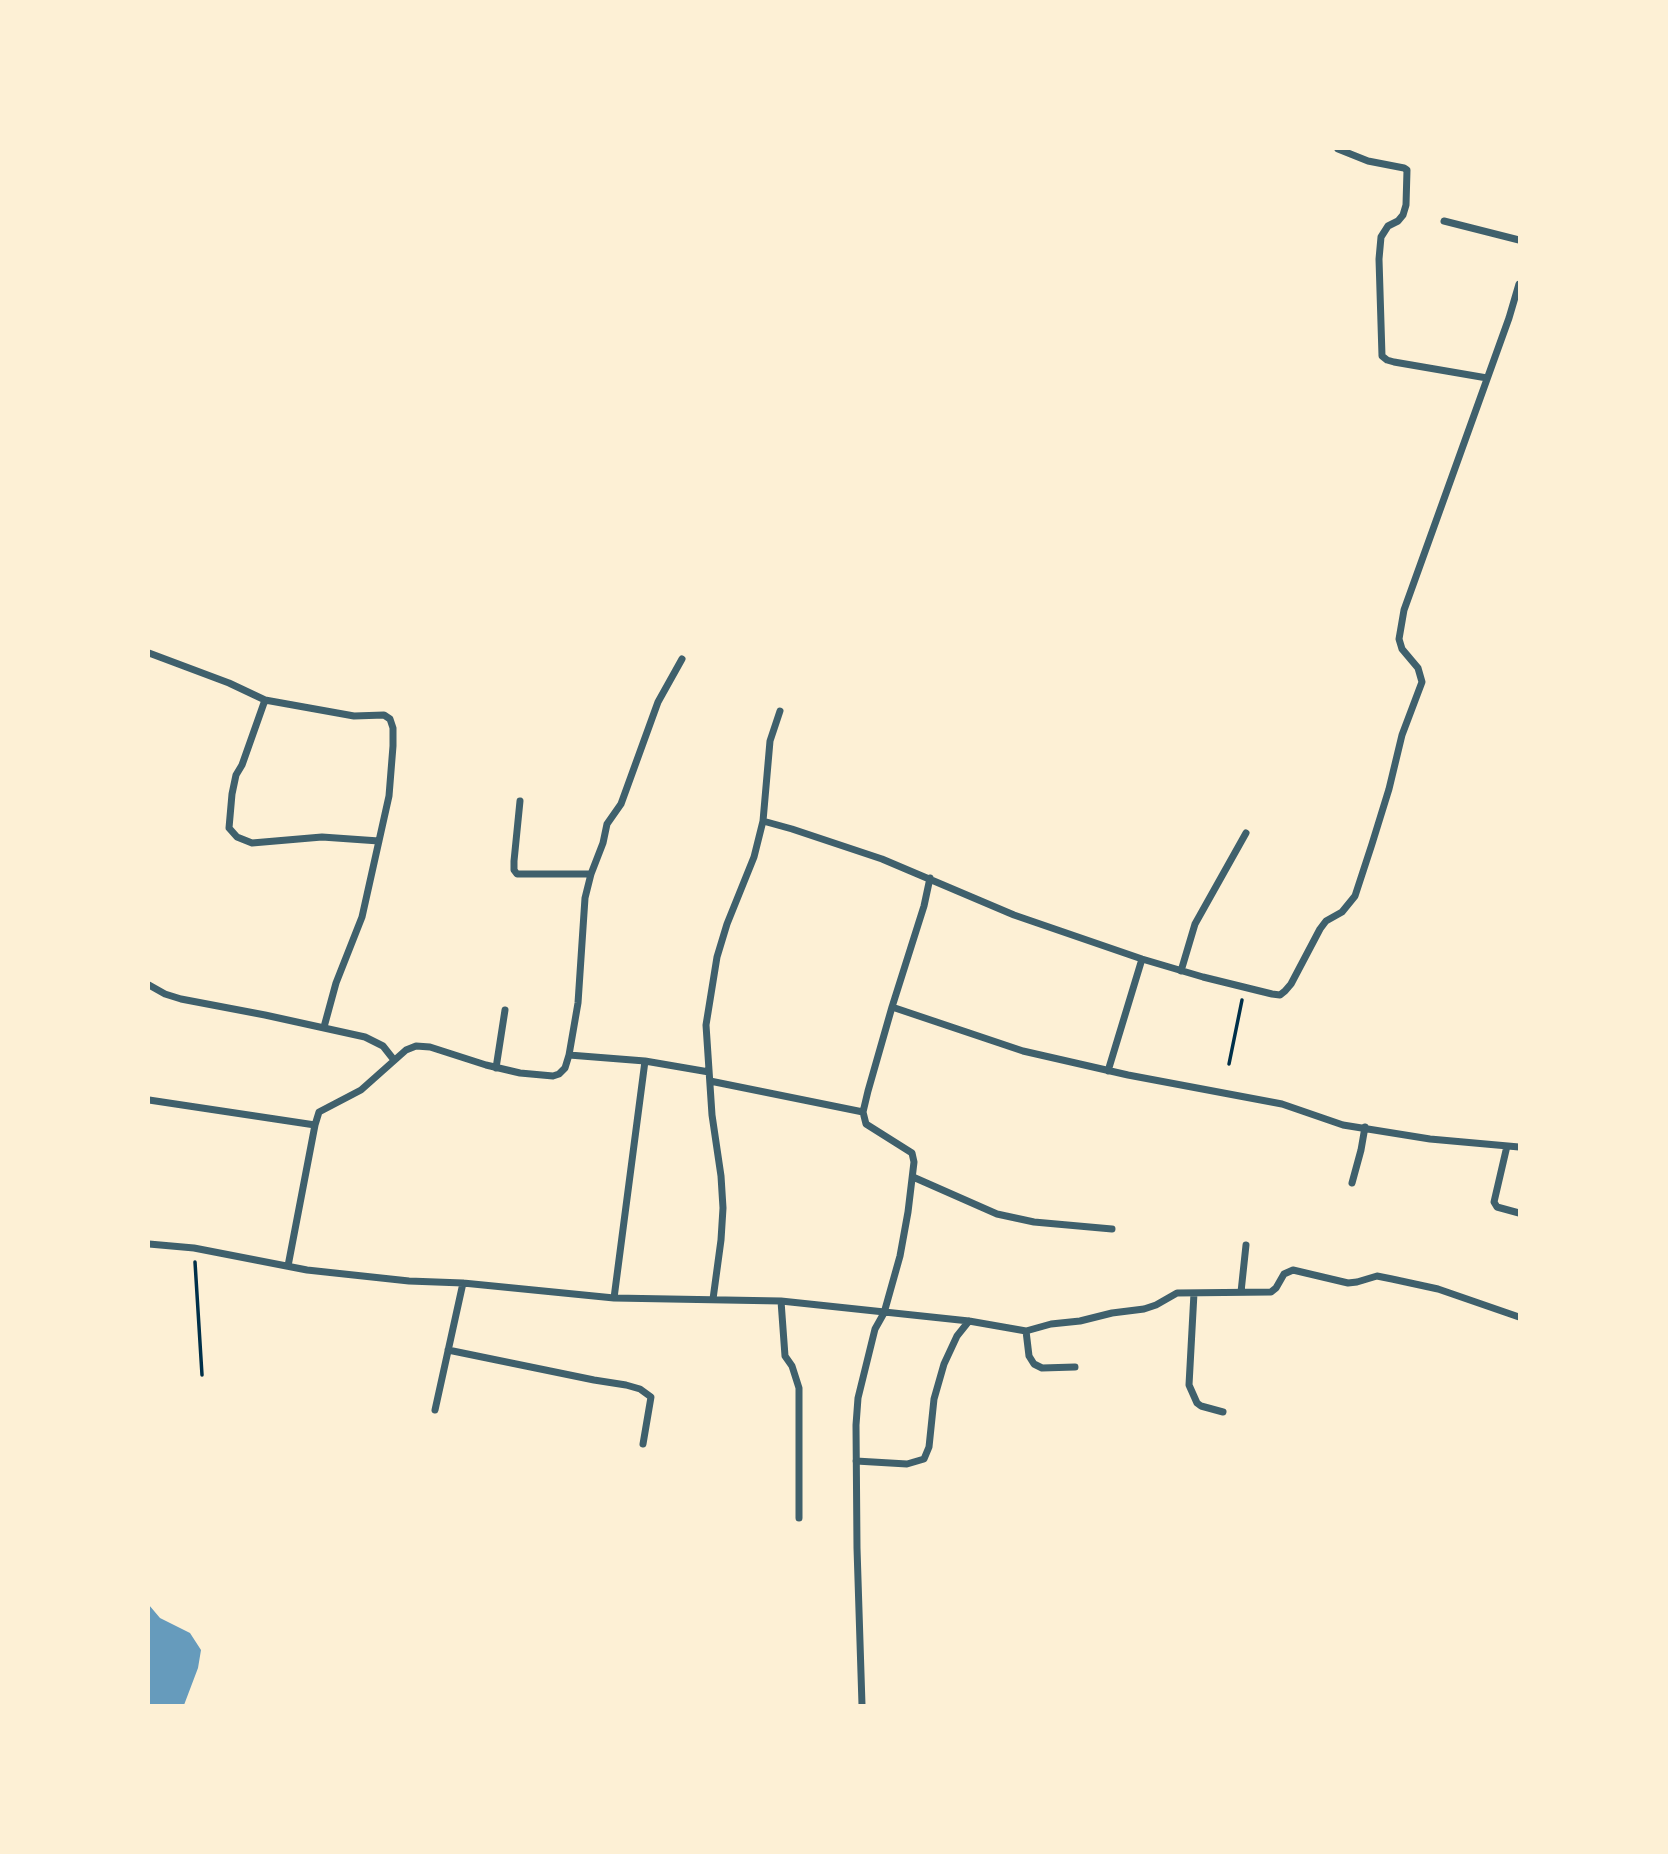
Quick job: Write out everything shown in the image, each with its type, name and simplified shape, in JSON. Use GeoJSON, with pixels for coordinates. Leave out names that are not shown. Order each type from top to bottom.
{"type":"FeatureCollection","features":[{"type":"Feature","properties":{"kind":"street"},"geometry":{"type":"LineString","coordinates":[[1338,149],[1367,161],[1407,170],[1404,215],[1398,222],[1388,226],[1381,237],[1379,259],[1382,356],[1394,362],[1487,378]]}},
{"type":"Feature","properties":{"kind":"street"},"geometry":{"type":"LineString","coordinates":[[1444,221],[1519,240]]}},
{"type":"Feature","properties":{"kind":"street"},"geometry":{"type":"LineString","coordinates":[[763,821],[883,859],[1014,915],[1142,959],[1280,995],[1291,984],[1320,929],[1326,921],[1342,912],[1354,896],[1389,789],[1402,735],[1422,682],[1421,674],[1402,649],[1399,639],[1404,610],[1519,284]]}},
{"type":"Feature","properties":{"kind":"street"},"geometry":{"type":"LineString","coordinates":[[149,653],[229,682],[265,700],[354,716],[384,715],[390,719],[393,746],[389,796],[362,917],[324,1027]]}},
{"type":"Feature","properties":{"kind":"street"},"geometry":{"type":"LineString","coordinates":[[288,1266],[319,1112],[361,1090],[406,1051],[422,1046],[520,1073],[553,1076],[565,1068],[578,1003],[585,898],[591,874],[607,824],[621,803],[658,702],[682,659]]}},
{"type":"Feature","properties":{"kind":"street"},"geometry":{"type":"LineString","coordinates":[[265,700],[236,775],[229,828],[237,837],[252,843],[322,837],[379,841]]}},
{"type":"Feature","properties":{"kind":"street"},"geometry":{"type":"LineString","coordinates":[[713,1299],[723,1208],[712,1115],[706,1025],[717,957],[754,857],[763,821],[770,741],[780,710]]}},
{"type":"Feature","properties":{"kind":"street"},"geometry":{"type":"LineString","coordinates":[[520,801],[514,861],[517,874],[591,874]]}},
{"type":"Feature","properties":{"kind":"street"},"geometry":{"type":"LineString","coordinates":[[1181,971],[1195,924],[1246,833]]}},
{"type":"Feature","properties":{"kind":"street"},"geometry":{"type":"LineString","coordinates":[[862,1705],[856,1461],[858,1398],[875,1329],[884,1313],[900,1256],[914,1162],[912,1153],[870,1129],[863,1112],[930,878]]}},
{"type":"Feature","properties":{"kind":"street"},"geometry":{"type":"LineString","coordinates":[[1108,1071],[1142,959]]}},
{"type":"Feature","properties":{"kind":"street"},"geometry":{"type":"LineString","coordinates":[[149,985],[181,999],[365,1037],[383,1046],[394,1060]]}},
{"type":"Feature","properties":{"kind":"street"},"geometry":{"type":"LineString","coordinates":[[892,1007],[1024,1051],[1108,1071],[1282,1104],[1343,1125],[1430,1139],[1519,1147]]}},
{"type":"Feature","properties":{"kind":"street"},"geometry":{"type":"LineString","coordinates":[[496,1068],[505,1010]]}},
{"type":"Feature","properties":{"kind":"street"},"geometry":{"type":"LineString","coordinates":[[569,1055],[645,1061],[709,1072]]}},
{"type":"Feature","properties":{"kind":"street"},"geometry":{"type":"LineString","coordinates":[[614,1298],[645,1061]]}},
{"type":"Feature","properties":{"kind":"street"},"geometry":{"type":"LineString","coordinates":[[710,1081],[863,1112]]}},
{"type":"Feature","properties":{"kind":"street"},"geometry":{"type":"LineString","coordinates":[[149,1100],[315,1125]]}},
{"type":"Feature","properties":{"kind":"street"},"geometry":{"type":"LineString","coordinates":[[1352,1183],[1365,1128]]}},
{"type":"Feature","properties":{"kind":"street"},"geometry":{"type":"LineString","coordinates":[[1507,1146],[1494,1202],[1497,1207],[1519,1213]]}},
{"type":"Feature","properties":{"kind":"street"},"geometry":{"type":"LineString","coordinates":[[913,1177],[997,1214],[1034,1222],[1112,1229]]}},
{"type":"Feature","properties":{"kind":"street"},"geometry":{"type":"LineString","coordinates":[[149,1244],[194,1248],[319,1271],[409,1281],[463,1283],[614,1298],[781,1301],[969,1321],[1026,1331],[1051,1324],[1144,1309],[1177,1293],[1271,1292],[1284,1274],[1293,1270],[1348,1283],[1377,1276],[1438,1289],[1519,1317]]}},
{"type":"Feature","properties":{"kind":"street"},"geometry":{"type":"LineString","coordinates":[[1241,1292],[1246,1245]]}},
{"type":"Feature","properties":{"kind":"street"},"geometry":{"type":"LineString","coordinates":[[435,1410],[463,1283]]}},
{"type":"Feature","properties":{"kind":"street"},"geometry":{"type":"LineString","coordinates":[[1194,1293],[1189,1385],[1197,1403],[1223,1412]]}},
{"type":"Feature","properties":{"kind":"street"},"geometry":{"type":"LineString","coordinates":[[781,1301],[785,1356],[792,1366],[799,1388],[799,1518]]}},
{"type":"Feature","properties":{"kind":"street"},"geometry":{"type":"LineString","coordinates":[[856,1461],[907,1464],[924,1459],[929,1447],[934,1399],[944,1364],[957,1336],[969,1321]]}},
{"type":"Feature","properties":{"kind":"street"},"geometry":{"type":"LineString","coordinates":[[1026,1331],[1029,1356],[1034,1364],[1042,1368],[1075,1367]]}},
{"type":"Feature","properties":{"kind":"street"},"geometry":{"type":"LineString","coordinates":[[448,1350],[640,1389],[651,1397],[643,1444]]}},
{"type":"Feature","properties":{"kind":"path"},"geometry":{"type":"LineString","coordinates":[[1230,1064],[1244,987]]}},
{"type":"Feature","properties":{"kind":"path"},"geometry":{"type":"LineString","coordinates":[[194,1248],[202,1375]]}},
{"type":"Feature","properties":{"kind":"water"},"geometry":{"type":"Polygon","coordinates":[[[149,1605],[160,1618],[190,1633],[201,1650],[198,1668],[184,1705],[149,1705],[149,1605]]]}}]}
